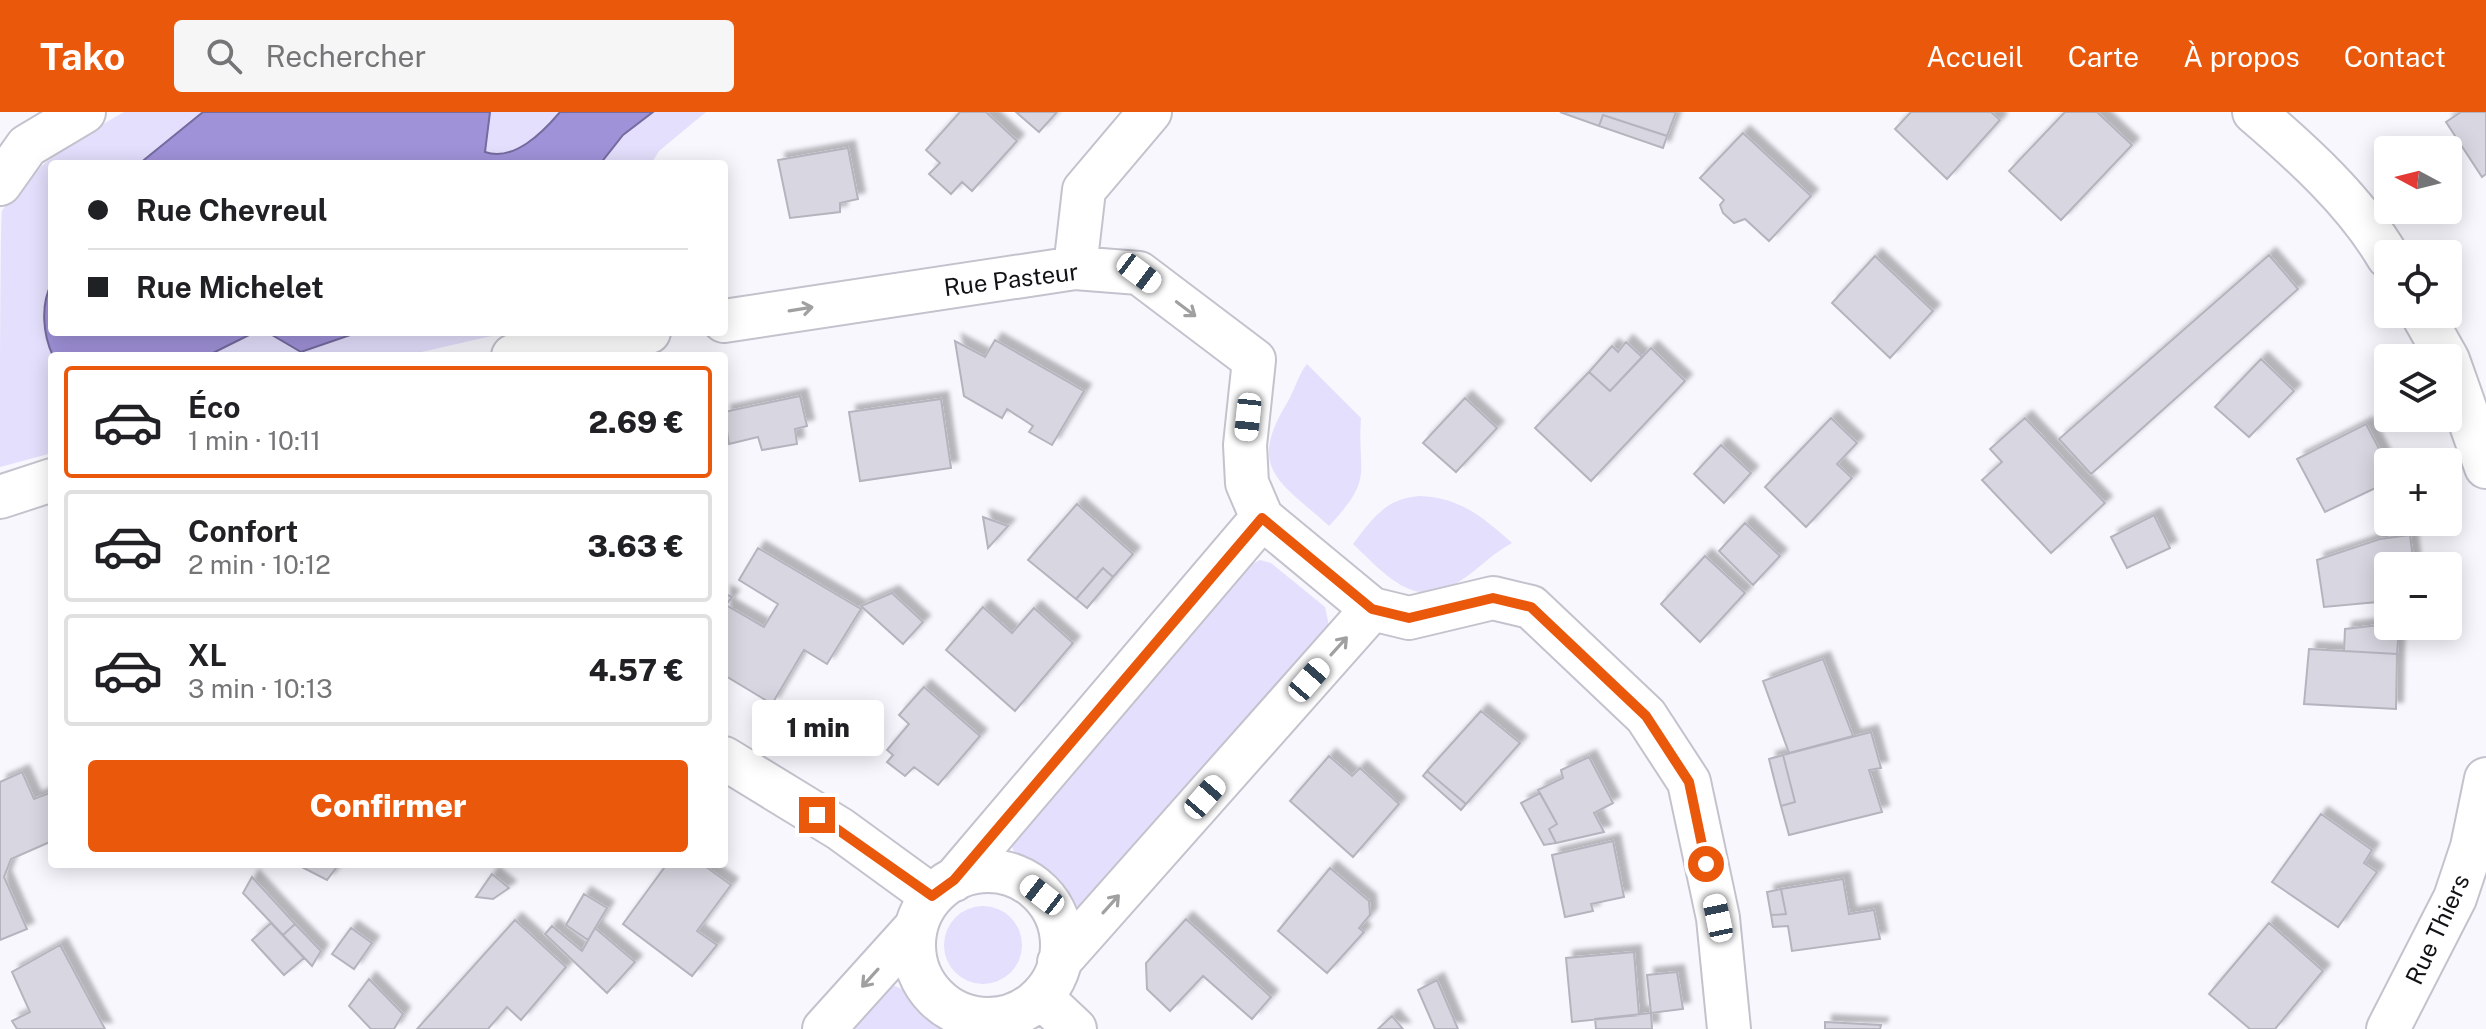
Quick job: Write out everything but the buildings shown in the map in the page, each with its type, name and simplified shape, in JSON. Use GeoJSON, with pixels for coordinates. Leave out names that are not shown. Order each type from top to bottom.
{"type":"FeatureCollection","features":[{"type":"Feature","properties":{"kind":"street"},"geometry":{"type":"LineString","coordinates":[[0,184],[27,146],[84,112]]}},
{"type":"Feature","properties":{"kind":"street"},"geometry":{"type":"LineString","coordinates":[[1075,268],[1084,190],[1150,112]]}},
{"type":"Feature","properties":{"kind":"street"},"geometry":{"type":"LineString","coordinates":[[2254,112],[2291,144],[2378,240]]}},
{"type":"Feature","properties":{"kind":"street","name":"Rue Pasteur"},"geometry":{"type":"LineString","coordinates":[[728,320],[1075,268],[1139,273],[1254,360],[1245,445],[1247,483],[1262,518]]}},
{"type":"Feature","properties":{"kind":"street"},"geometry":{"type":"LineString","coordinates":[[536,352],[626,336]]}},
{"type":"Feature","properties":{"kind":"street"},"geometry":{"type":"LineString","coordinates":[[2462,399],[2486,467]]}},
{"type":"Feature","properties":{"kind":"street"},"geometry":{"type":"LineString","coordinates":[[0,497],[48,481]]}},
{"type":"Feature","properties":{"kind":"street"},"geometry":{"type":"LineString","coordinates":[[824,1029],[1262,518],[1372,609],[1409,618],[1493,598],[1531,607],[1646,716],[1689,782],[1718,918],[1729,1029]]}},
{"type":"Feature","properties":{"kind":"street"},"geometry":{"type":"LineString","coordinates":[[1029,1001],[1061,938],[1055,915],[1042,895],[1023,880],[988,872],[934,901],[914,951],[919,973],[939,1000],[969,1017],[992,1020],[1029,1001],[1372,609]]}},
{"type":"Feature","properties":{"kind":"street"},"geometry":{"type":"LineString","coordinates":[[728,760],[840,829],[934,901]]}},
{"type":"Feature","properties":{"kind":"street","name":"Rue Thiers"},"geometry":{"type":"LineString","coordinates":[[2388,1029],[2471,903],[2472,847],[2486,779]]}},
{"type":"Feature","properties":{"kind":"street"},"geometry":{"type":"LineString","coordinates":[[1029,1001],[1075,1029]]}},
{"type":"Feature","properties":{"kind":"shaded area"},"geometry":{"type":"Polygon","coordinates":[[[124,112],[706,112],[659,151],[653,160],[50,160],[124,112]]]}},
{"type":"Feature","properties":{"kind":"shaded area"},"geometry":{"type":"Polygon","coordinates":[[[203,112],[490,112],[485,152],[496,154],[507,153],[527,143],[560,112],[653,112],[623,135],[603,160],[144,160],[203,112]]]}},
{"type":"Feature","properties":{"kind":"shaded area"},"geometry":{"type":"Polygon","coordinates":[[[48,162],[48,336],[492,336],[422,352],[48,352],[48,454],[0,467],[2,211],[26,180],[48,162]]]}},
{"type":"Feature","properties":{"kind":"shaded area"},"geometry":{"type":"Polygon","coordinates":[[[48,291],[48,336],[247,336],[215,352],[52,352],[44,320],[48,291]]]}},
{"type":"Feature","properties":{"kind":"shaded area"},"geometry":{"type":"Polygon","coordinates":[[[274,336],[347,336],[301,352],[274,336]]]}},
{"type":"Feature","properties":{"kind":"shaded area"},"geometry":{"type":"Polygon","coordinates":[[[1307,364],[1361,418],[1361,475],[1353,496],[1329,526],[1284,485],[1270,460],[1275,426],[1307,364]]]}},
{"type":"Feature","properties":{"kind":"shaded area"},"geometry":{"type":"Polygon","coordinates":[[[1419,496],[1446,500],[1470,510],[1512,543],[1441,591],[1427,593],[1400,584],[1353,544],[1381,511],[1397,501],[1419,496]]]}},
{"type":"Feature","properties":{"kind":"shaded area"},"geometry":{"type":"Polygon","coordinates":[[[1260,560],[1271,563],[1325,607],[1329,626],[1081,906],[1062,899],[1027,870],[1012,848],[1011,840],[1250,565],[1260,560]]]}},
{"type":"Feature","properties":{"kind":"shaded area"},"geometry":{"type":"Polygon","coordinates":[[[983,906],[998,909],[1011,917],[1019,930],[1022,945],[1019,960],[1011,973],[998,981],[983,984],[968,981],[955,973],[947,960],[944,945],[947,930],[955,917],[968,909],[983,906]]]}},
{"type":"Feature","properties":{"kind":"shaded area"},"geometry":{"type":"Polygon","coordinates":[[[892,985],[907,992],[954,1029],[848,1029],[892,985]]]}},
{"type":"Feature","properties":{"kind":"route"},"geometry":{"type":"LineString","coordinates":[[817,815],[932,896],[954,880],[1262,518],[1372,609],[1409,618],[1493,598],[1531,607],[1646,716],[1689,782],[1706,864]]}}]}
